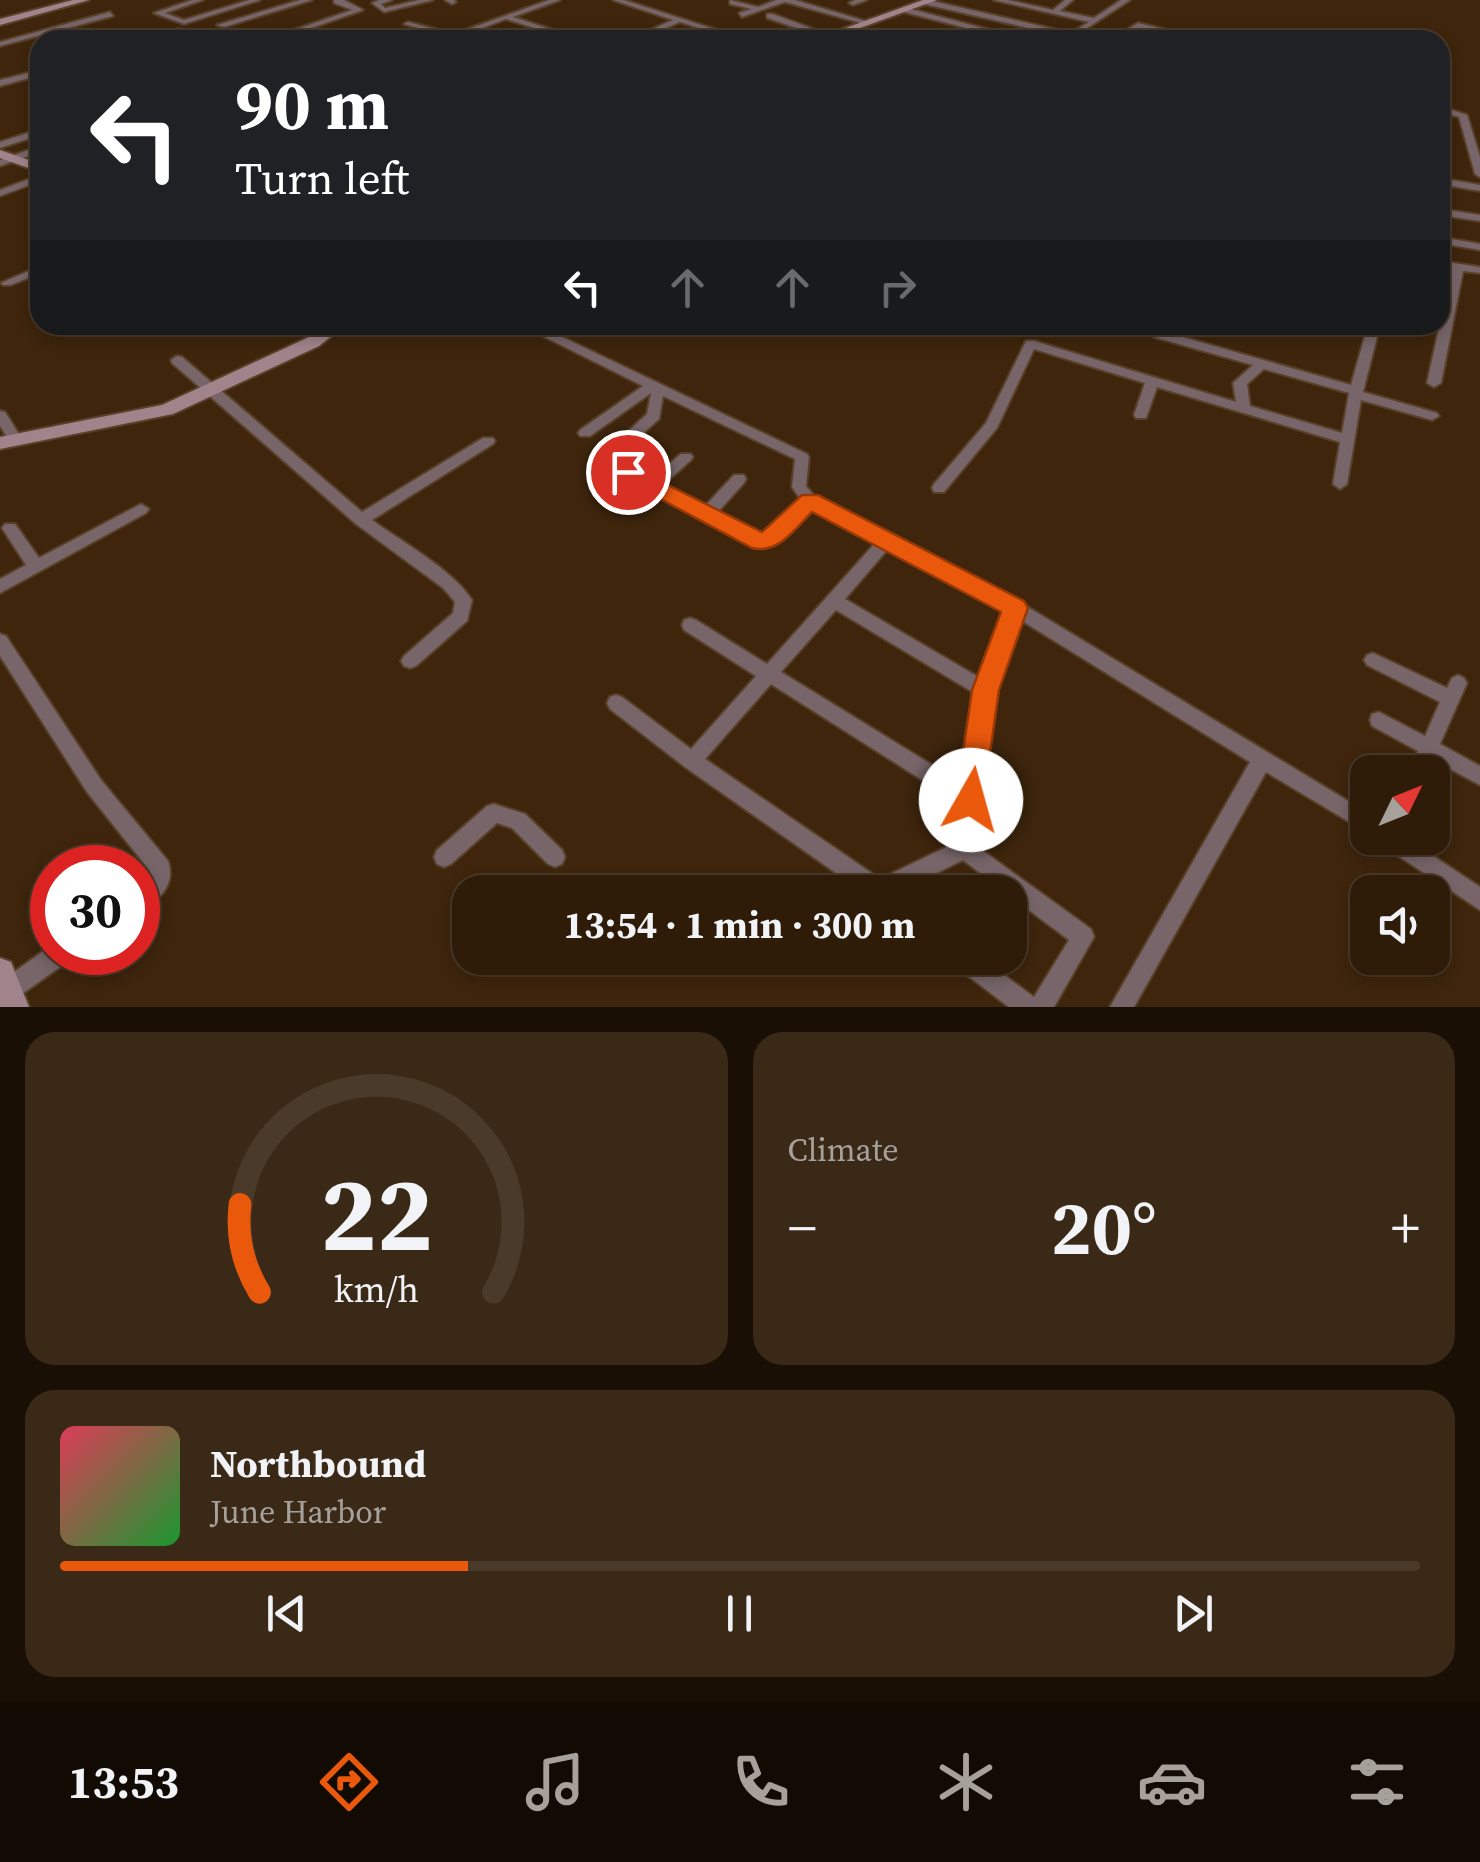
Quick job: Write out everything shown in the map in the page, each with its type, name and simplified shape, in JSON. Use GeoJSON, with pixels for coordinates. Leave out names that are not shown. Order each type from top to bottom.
{"type":"FeatureCollection","features":[{"type":"Feature","properties":{"kind":"main road"},"geometry":{"type":"LineString","coordinates":[[0,22],[84,0]]}},
{"type":"Feature","properties":{"kind":"main road"},"geometry":{"type":"LineString","coordinates":[[852,30],[921,4]]}},
{"type":"Feature","properties":{"kind":"main road"},"geometry":{"type":"LineString","coordinates":[[4,158],[30,165]]}},
{"type":"Feature","properties":{"kind":"main road"},"geometry":{"type":"LineString","coordinates":[[8,441],[167,410],[323,335]]}},
{"type":"Feature","properties":{"kind":"street"},"geometry":{"type":"LineString","coordinates":[[199,0],[158,13],[184,22],[256,0]]}},
{"type":"Feature","properties":{"kind":"street"},"geometry":{"type":"LineString","coordinates":[[221,26],[308,0]]}},
{"type":"Feature","properties":{"kind":"street"},"geometry":{"type":"LineString","coordinates":[[299,30],[359,10],[338,0],[324,0]]}},
{"type":"Feature","properties":{"kind":"street"},"geometry":{"type":"LineString","coordinates":[[388,0],[376,4],[384,10],[429,0]]}},
{"type":"Feature","properties":{"kind":"street"},"geometry":{"type":"LineString","coordinates":[[471,30],[556,0]]}},
{"type":"Feature","properties":{"kind":"street"},"geometry":{"type":"LineString","coordinates":[[619,0],[712,30]]}},
{"type":"Feature","properties":{"kind":"street"},"geometry":{"type":"LineString","coordinates":[[742,15],[785,0],[868,24]]}},
{"type":"Feature","properties":{"kind":"street"},"geometry":{"type":"LineString","coordinates":[[895,0],[1035,30]]}},
{"type":"Feature","properties":{"kind":"street"},"geometry":{"type":"LineString","coordinates":[[1001,0],[1096,22]]}},
{"type":"Feature","properties":{"kind":"street"},"geometry":{"type":"LineString","coordinates":[[1054,12],[1068,0]]}},
{"type":"Feature","properties":{"kind":"street"},"geometry":{"type":"LineString","coordinates":[[1083,30],[1126,0]]}},
{"type":"Feature","properties":{"kind":"street"},"geometry":{"type":"LineString","coordinates":[[644,9],[660,2]]}},
{"type":"Feature","properties":{"kind":"street"},"geometry":{"type":"LineString","coordinates":[[732,2],[758,9]]}},
{"type":"Feature","properties":{"kind":"street"},"geometry":{"type":"LineString","coordinates":[[921,4],[974,30]]}},
{"type":"Feature","properties":{"kind":"street"},"geometry":{"type":"LineString","coordinates":[[528,12],[524,16],[540,22],[530,25]]}},
{"type":"Feature","properties":{"kind":"street"},"geometry":{"type":"LineString","coordinates":[[51,30],[110,14]]}},
{"type":"Feature","properties":{"kind":"street"},"geometry":{"type":"LineString","coordinates":[[770,16],[805,30]]}},
{"type":"Feature","properties":{"kind":"street"},"geometry":{"type":"LineString","coordinates":[[506,18],[545,30]]}},
{"type":"Feature","properties":{"kind":"street"},"geometry":{"type":"LineString","coordinates":[[654,30],[678,20]]}},
{"type":"Feature","properties":{"kind":"street"},"geometry":{"type":"LineString","coordinates":[[408,24],[431,30]]}},
{"type":"Feature","properties":{"kind":"street"},"geometry":{"type":"LineString","coordinates":[[1130,30],[1138,25],[1159,30]]}},
{"type":"Feature","properties":{"kind":"street"},"geometry":{"type":"LineString","coordinates":[[0,44],[30,36]]}},
{"type":"Feature","properties":{"kind":"street"},"geometry":{"type":"LineString","coordinates":[[0,83],[30,75]]}},
{"type":"Feature","properties":{"kind":"street"},"geometry":{"type":"LineString","coordinates":[[1450,112],[1463,115],[1480,174]]}},
{"type":"Feature","properties":{"kind":"street"},"geometry":{"type":"LineString","coordinates":[[0,145],[30,135]]}},
{"type":"Feature","properties":{"kind":"street"},"geometry":{"type":"LineString","coordinates":[[4,158],[30,152]]}},
{"type":"Feature","properties":{"kind":"street"},"geometry":{"type":"LineString","coordinates":[[0,193],[30,182]]}},
{"type":"Feature","properties":{"kind":"street"},"geometry":{"type":"LineString","coordinates":[[1450,182],[1480,188]]}},
{"type":"Feature","properties":{"kind":"street"},"geometry":{"type":"LineString","coordinates":[[1450,214],[1480,218]]}},
{"type":"Feature","properties":{"kind":"street"},"geometry":{"type":"LineString","coordinates":[[1450,242],[1480,247]]}},
{"type":"Feature","properties":{"kind":"street"},"geometry":{"type":"LineString","coordinates":[[1450,265],[1480,270]]}},
{"type":"Feature","properties":{"kind":"street"},"geometry":{"type":"LineString","coordinates":[[1450,308],[1459,265]]}},
{"type":"Feature","properties":{"kind":"street"},"geometry":{"type":"LineString","coordinates":[[7,283],[30,273]]}},
{"type":"Feature","properties":{"kind":"street"},"geometry":{"type":"LineString","coordinates":[[548,335],[802,457],[799,487],[810,501],[1015,608],[1350,813]]}},
{"type":"Feature","properties":{"kind":"street"},"geometry":{"type":"LineString","coordinates":[[1161,335],[1432,416]]}},
{"type":"Feature","properties":{"kind":"street"},"geometry":{"type":"LineString","coordinates":[[1340,484],[1371,335]]}},
{"type":"Feature","properties":{"kind":"street"},"geometry":{"type":"LineString","coordinates":[[1434,384],[1444,335]]}},
{"type":"Feature","properties":{"kind":"street"},"geometry":{"type":"LineString","coordinates":[[939,488],[992,425],[1030,344],[1348,440]]}},
{"type":"Feature","properties":{"kind":"street"},"geometry":{"type":"LineString","coordinates":[[177,360],[361,520],[449,584],[464,600],[461,616],[410,661]]}},
{"type":"Feature","properties":{"kind":"street"},"geometry":{"type":"LineString","coordinates":[[1244,409],[1240,384],[1262,364]]}},
{"type":"Feature","properties":{"kind":"street"},"geometry":{"type":"LineString","coordinates":[[1142,415],[1152,381]]}},
{"type":"Feature","properties":{"kind":"street"},"geometry":{"type":"LineString","coordinates":[[585,433],[656,386]]}},
{"type":"Feature","properties":{"kind":"street"},"geometry":{"type":"LineString","coordinates":[[656,386],[654,416],[604,459],[760,542],[772,537],[810,501]]}},
{"type":"Feature","properties":{"kind":"street"},"geometry":{"type":"LineString","coordinates":[[0,416],[8,441]]}},
{"type":"Feature","properties":{"kind":"street"},"geometry":{"type":"LineString","coordinates":[[361,520],[488,442]]}},
{"type":"Feature","properties":{"kind":"street"},"geometry":{"type":"LineString","coordinates":[[634,502],[686,457]]}},
{"type":"Feature","properties":{"kind":"street"},"geometry":{"type":"LineString","coordinates":[[706,515],[739,479]]}},
{"type":"Feature","properties":{"kind":"street"},"geometry":{"type":"LineString","coordinates":[[0,587],[141,509]]}},
{"type":"Feature","properties":{"kind":"street"},"geometry":{"type":"LineString","coordinates":[[10,528],[36,567]]}},
{"type":"Feature","properties":{"kind":"street"},"geometry":{"type":"LineString","coordinates":[[692,761],[887,540]]}},
{"type":"Feature","properties":{"kind":"street"},"geometry":{"type":"LineString","coordinates":[[833,600],[986,690]]}},
{"type":"Feature","properties":{"kind":"street"},"geometry":{"type":"LineString","coordinates":[[964,849],[986,690],[1015,608]]}},
{"type":"Feature","properties":{"kind":"street"},"geometry":{"type":"LineString","coordinates":[[690,625],[971,800]]}},
{"type":"Feature","properties":{"kind":"street"},"geometry":{"type":"LineString","coordinates":[[0,641],[94,786],[142,845]]}},
{"type":"Feature","properties":{"kind":"street"},"geometry":{"type":"LineString","coordinates":[[1373,660],[1454,691],[1426,755]]}},
{"type":"Feature","properties":{"kind":"street"},"geometry":{"type":"LineString","coordinates":[[616,703],[692,761],[880,891],[964,849]]}},
{"type":"Feature","properties":{"kind":"street"},"geometry":{"type":"LineString","coordinates":[[1379,720],[1480,776]]}},
{"type":"Feature","properties":{"kind":"street"},"geometry":{"type":"LineString","coordinates":[[1121,1007],[1262,760]]}},
{"type":"Feature","properties":{"kind":"street"},"geometry":{"type":"LineString","coordinates":[[444,857],[494,813],[518,822],[555,857]]}},
{"type":"Feature","properties":{"kind":"street"},"geometry":{"type":"LineString","coordinates":[[964,849],[1082,937],[1041,1007]]}},
{"type":"Feature","properties":{"kind":"street"},"geometry":{"type":"LineString","coordinates":[[1414,855],[1480,899]]}},
{"type":"Feature","properties":{"kind":"street"},"geometry":{"type":"LineString","coordinates":[[9,996],[34,975]]}},
{"type":"Feature","properties":{"kind":"street"},"geometry":{"type":"LineString","coordinates":[[986,975],[1028,1007]]}},
{"type":"Feature","properties":{"kind":"route"},"geometry":{"type":"LineString","coordinates":[[628,472],[760,542],[772,537],[810,501],[1015,608],[986,690],[971,800]]}}]}
